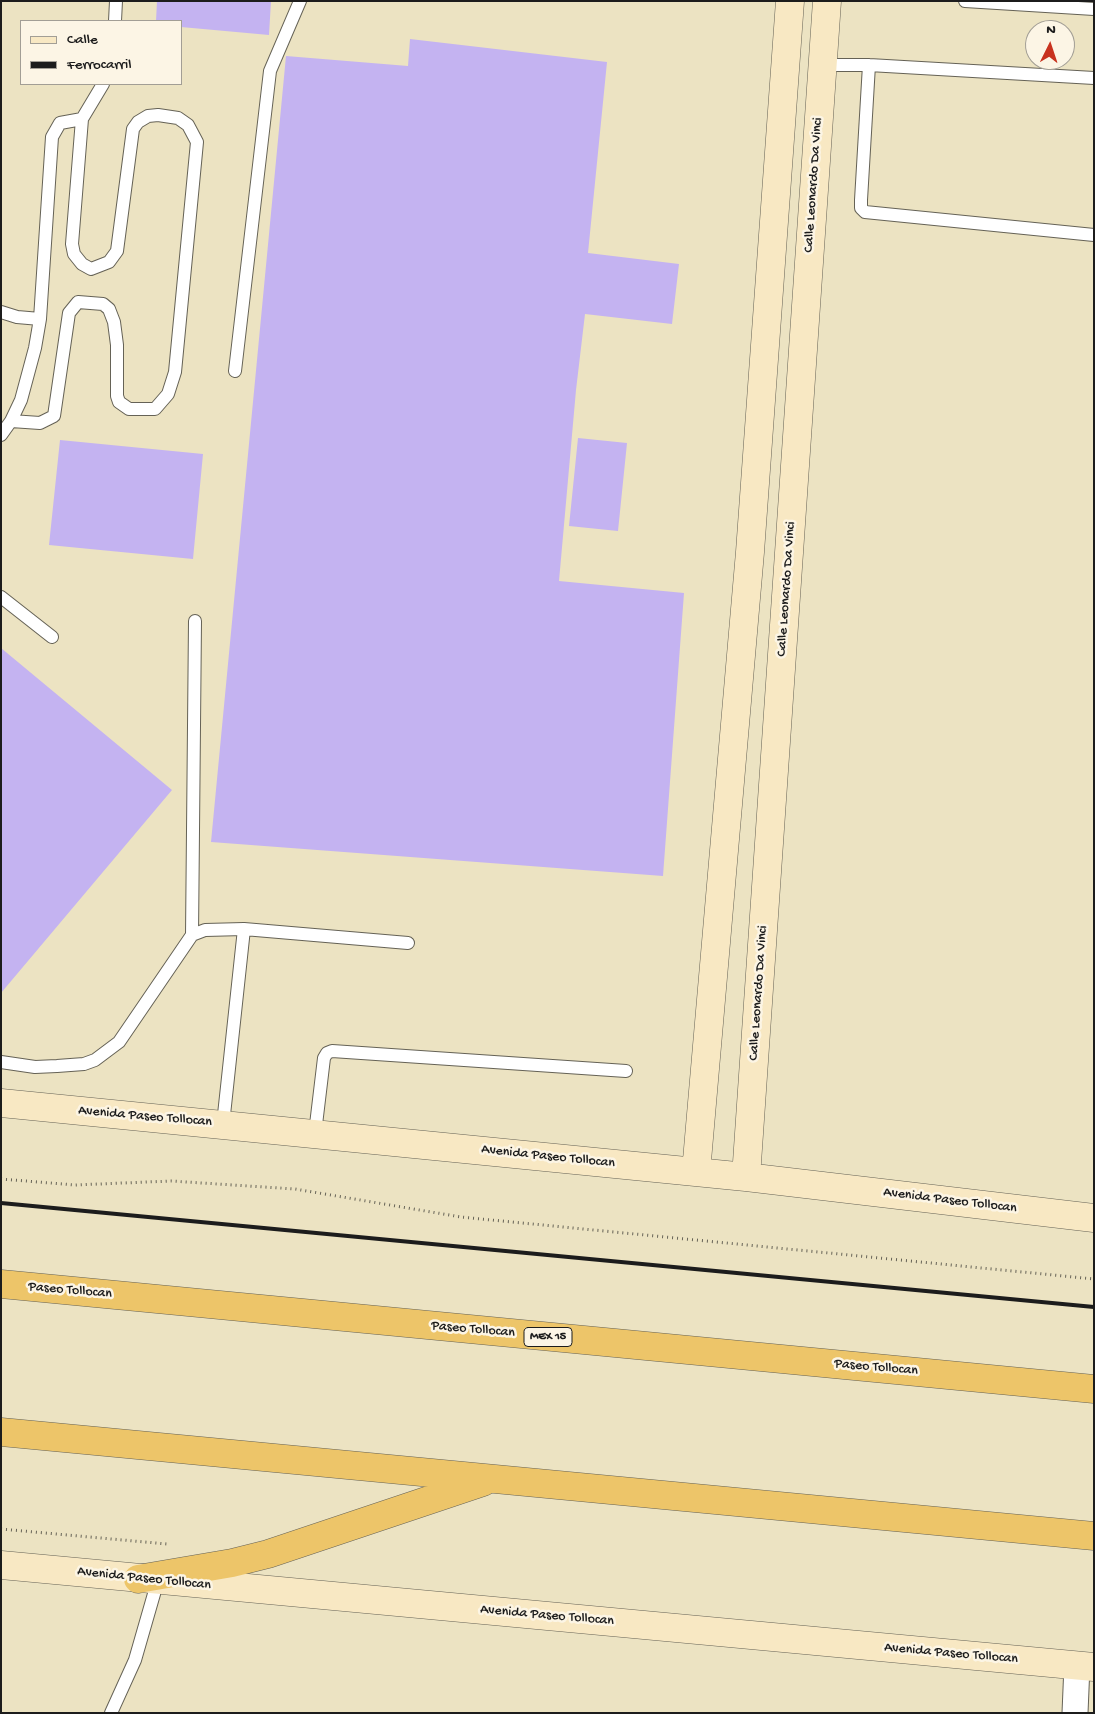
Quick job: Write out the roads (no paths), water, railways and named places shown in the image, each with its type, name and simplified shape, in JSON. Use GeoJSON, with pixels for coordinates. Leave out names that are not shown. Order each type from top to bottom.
{"type":"FeatureCollection","features":[{"type":"Feature","properties":{"kind":"highway","name":"Paseo Tollocan"},"geometry":{"type":"LineString","coordinates":[[1,1284],[1094,1389]]}},
{"type":"Feature","properties":{"kind":"highway"},"geometry":{"type":"LineString","coordinates":[[1,1432],[1094,1536]]}},
{"type":"Feature","properties":{"kind":"highway"},"geometry":{"type":"LineString","coordinates":[[148,1580],[268,1554],[492,1478]]}},
{"type":"Feature","properties":{"kind":"main road"},"geometry":{"type":"LineString","coordinates":[[696,1172],[749,562],[790,1]]}},
{"type":"Feature","properties":{"kind":"main road","name":"Calle Leonardo Da Vinci"},"geometry":{"type":"LineString","coordinates":[[746,1177],[827,1]]}},
{"type":"Feature","properties":{"kind":"main road","name":"Avenida Paseo Tollocan"},"geometry":{"type":"LineString","coordinates":[[1,1103],[746,1177],[1094,1218]]}},
{"type":"Feature","properties":{"kind":"main road","name":"Avenida Paseo Tollocan"},"geometry":{"type":"LineString","coordinates":[[1,1565],[1086,1666]]}},
{"type":"Feature","properties":{"kind":"street"},"geometry":{"type":"LineString","coordinates":[[1075,1713],[1086,1666]]}},
{"type":"Feature","properties":{"kind":"lane"},"geometry":{"type":"LineString","coordinates":[[115,20],[116,1]]}},
{"type":"Feature","properties":{"kind":"lane"},"geometry":{"type":"LineString","coordinates":[[235,371],[270,70],[300,1]]}},
{"type":"Feature","properties":{"kind":"lane"},"geometry":{"type":"LineString","coordinates":[[965,1],[1094,9]]}},
{"type":"Feature","properties":{"kind":"lane"},"geometry":{"type":"LineString","coordinates":[[822,64],[1094,78]]}},
{"type":"Feature","properties":{"kind":"lane"},"geometry":{"type":"LineString","coordinates":[[869,65],[861,200],[861,208],[865,212],[1094,235]]}},
{"type":"Feature","properties":{"kind":"lane"},"geometry":{"type":"LineString","coordinates":[[11,421],[40,423],[54,416],[69,313],[78,302],[97,302],[109,309],[114,322],[118,345],[116,396],[122,405],[129,409],[155,409],[168,394],[175,372],[197,142],[188,125],[178,118],[158,115],[148,116],[138,122],[133,129],[117,250],[109,262],[91,268],[82,264],[74,254],[72,244],[82,119],[102,85]]}},
{"type":"Feature","properties":{"kind":"lane"},"geometry":{"type":"LineString","coordinates":[[1,435],[11,421],[30,372],[40,319],[52,137],[60,123],[82,119]]}},
{"type":"Feature","properties":{"kind":"lane"},"geometry":{"type":"LineString","coordinates":[[1,312],[17,317],[40,319]]}},
{"type":"Feature","properties":{"kind":"lane"},"geometry":{"type":"LineString","coordinates":[[1,597],[52,638]]}},
{"type":"Feature","properties":{"kind":"lane"},"geometry":{"type":"LineString","coordinates":[[1,1062],[35,1066],[84,1064],[110,1051],[192,935],[195,621]]}},
{"type":"Feature","properties":{"kind":"lane"},"geometry":{"type":"LineString","coordinates":[[192,935],[205,930],[244,929],[408,943]]}},
{"type":"Feature","properties":{"kind":"lane"},"geometry":{"type":"LineString","coordinates":[[223,1124],[244,929]]}},
{"type":"Feature","properties":{"kind":"lane"},"geometry":{"type":"LineString","coordinates":[[315,1133],[324,1058],[327,1053],[332,1051],[626,1070]]}},
{"type":"Feature","properties":{"kind":"lane"},"geometry":{"type":"LineString","coordinates":[[110,1713],[135,1660],[148,1580]]}},
{"type":"Feature","properties":{"kind":"railway"},"geometry":{"type":"LineString","coordinates":[[1,1203],[1094,1307]]}}]}
